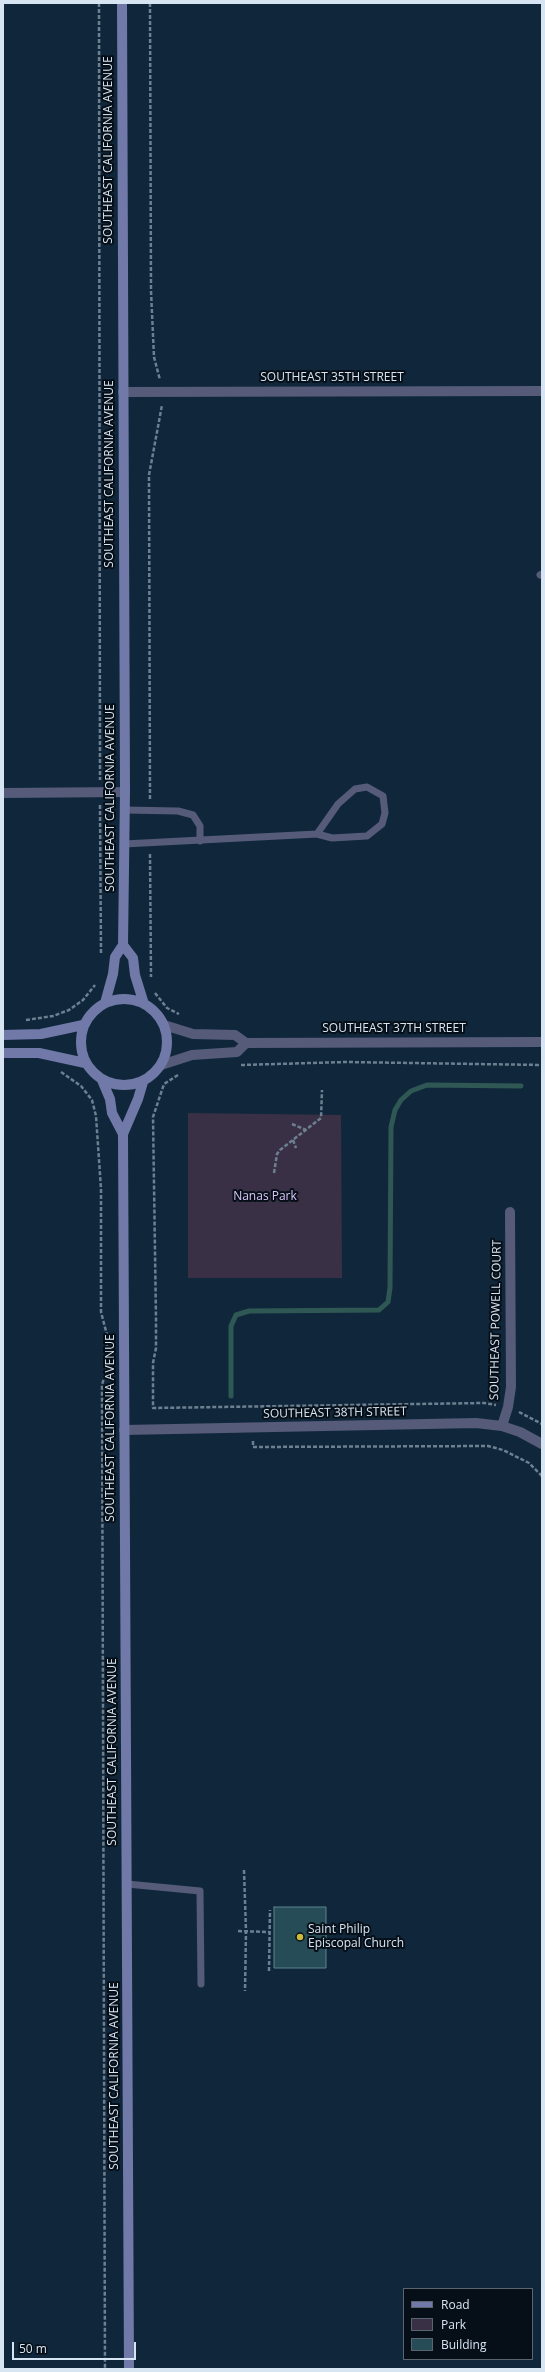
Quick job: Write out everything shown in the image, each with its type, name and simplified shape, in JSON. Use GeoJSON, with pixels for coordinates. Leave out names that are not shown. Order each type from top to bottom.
{"type":"FeatureCollection","features":[{"type":"Feature","properties":{"kind":"main road","name":"SOUTHEAST CALIFORNIA AVENUE"},"geometry":{"type":"LineString","coordinates":[[105,1003],[113,974],[115,957],[123,945],[125,792],[122,3]]}},
{"type":"Feature","properties":{"kind":"main road"},"geometry":{"type":"LineString","coordinates":[[123,945],[133,958],[134,975],[144,1004]]}},
{"type":"Feature","properties":{"kind":"main road"},"geometry":{"type":"LineString","coordinates":[[118,999],[131,1000],[144,1004],[156,1013],[164,1025],[167,1039],[166,1052],[161,1065],[143,1082],[129,1086],[115,1085],[102,1080],[92,1073],[85,1063],[80,1045],[83,1025],[96,1009],[105,1003],[118,999]]}},
{"type":"Feature","properties":{"kind":"main road"},"geometry":{"type":"LineString","coordinates":[[3,1035],[41,1034],[83,1025]]}},
{"type":"Feature","properties":{"kind":"main road"},"geometry":{"type":"LineString","coordinates":[[3,1053],[40,1053],[85,1063]]}},
{"type":"Feature","properties":{"kind":"main road","name":"SOUTHEAST CALIFORNIA AVENUE"},"geometry":{"type":"LineString","coordinates":[[102,1080],[110,1098],[112,1113],[123,1134]]}},
{"type":"Feature","properties":{"kind":"main road","name":"SOUTHEAST CALIFORNIA AVENUE"},"geometry":{"type":"LineString","coordinates":[[129,2369],[123,1134],[138,1099],[143,1082]]}},
{"type":"Feature","properties":{"kind":"street","name":"SOUTHEAST 35TH STREET"},"geometry":{"type":"LineString","coordinates":[[123,392],[542,391]]}},
{"type":"Feature","properties":{"kind":"street"},"geometry":{"type":"LineString","coordinates":[[3,793],[125,792]]}},
{"type":"Feature","properties":{"kind":"street","name":"SOUTHEAST 37TH STREET"},"geometry":{"type":"LineString","coordinates":[[164,1025],[193,1034],[235,1034],[246,1043],[542,1042]]}},
{"type":"Feature","properties":{"kind":"street"},"geometry":{"type":"LineString","coordinates":[[161,1065],[192,1056],[237,1052],[246,1043]]}},
{"type":"Feature","properties":{"kind":"street","name":"SOUTHEAST POWELL COURT"},"geometry":{"type":"LineString","coordinates":[[502,1426],[508,1407],[511,1387],[510,1212]]}},
{"type":"Feature","properties":{"kind":"street","name":"SOUTHEAST 38TH STREET"},"geometry":{"type":"LineString","coordinates":[[124,1430],[476,1423],[502,1426],[520,1432],[542,1444]]}},
{"type":"Feature","properties":{"kind":"lane"},"geometry":{"type":"LineString","coordinates":[[124,844],[150,844],[316,834],[332,838],[367,836],[382,824],[385,813],[383,796],[367,787],[355,789],[338,804],[316,834]]}},
{"type":"Feature","properties":{"kind":"lane"},"geometry":{"type":"LineString","coordinates":[[125,810],[178,811],[194,815],[200,826],[200,841]]}},
{"type":"Feature","properties":{"kind":"lane"},"geometry":{"type":"LineString","coordinates":[[127,1884],[200,1891],[201,1984]]}},
{"type":"Feature","properties":{"kind":"path"},"geometry":{"type":"LineString","coordinates":[[99,3],[100,960]]}},
{"type":"Feature","properties":{"kind":"path"},"geometry":{"type":"LineString","coordinates":[[150,3],[151,291],[154,357],[160,375],[162,407],[149,475],[150,811]]}},
{"type":"Feature","properties":{"kind":"path"},"geometry":{"type":"LineString","coordinates":[[150,844],[151,979]]}},
{"type":"Feature","properties":{"kind":"path"},"geometry":{"type":"LineString","coordinates":[[19,1020],[53,1016],[69,1010],[94,987],[96,979]]}},
{"type":"Feature","properties":{"kind":"path"},"geometry":{"type":"LineString","coordinates":[[155,992],[167,1008],[184,1017]]}},
{"type":"Feature","properties":{"kind":"path"},"geometry":{"type":"LineString","coordinates":[[240,1065],[346,1062],[542,1065]]}},
{"type":"Feature","properties":{"kind":"path"},"geometry":{"type":"LineString","coordinates":[[184,1072],[164,1084],[153,1117],[156,1319],[156,1348],[153,1363],[153,1408],[484,1403],[508,1407],[542,1424]]}},
{"type":"Feature","properties":{"kind":"path"},"geometry":{"type":"LineString","coordinates":[[274,1173],[277,1154],[321,1118],[322,1090]]}},
{"type":"Feature","properties":{"kind":"path"},"geometry":{"type":"LineString","coordinates":[[96,1116],[101,1189],[101,1312],[107,1335],[107,1367],[102,1385],[105,2369]]}},
{"type":"Feature","properties":{"kind":"path"},"geometry":{"type":"LineString","coordinates":[[292,1124],[306,1130]]}},
{"type":"Feature","properties":{"kind":"path"},"geometry":{"type":"LineString","coordinates":[[293,1140],[296,1148]]}},
{"type":"Feature","properties":{"kind":"path"},"geometry":{"type":"LineString","coordinates":[[253,1428],[253,1447],[488,1446],[503,1450],[529,1463],[542,1476]]}},
{"type":"Feature","properties":{"kind":"path"},"geometry":{"type":"LineString","coordinates":[[244,1870],[246,1931],[245,1991]]}},
{"type":"Feature","properties":{"kind":"path"},"geometry":{"type":"LineString","coordinates":[[269,1971],[270,1910]]}},
{"type":"Feature","properties":{"kind":"path"},"geometry":{"type":"LineString","coordinates":[[238,1931],[269,1932]]}},
{"type":"Feature","properties":{"kind":"green space","name":"Nanas Park"},"geometry":{"type":"Polygon","coordinates":[[[188,1113],[341,1115],[342,1278],[188,1278],[188,1113]]]}},
{"type":"Feature","properties":{"kind":"building","name":"Saint Philip Episcopal Church"},"geometry":{"type":"Polygon","coordinates":[[[274,1907],[326,1907],[326,1968],[274,1968],[274,1907]]]}},
{"type":"Feature","properties":{"kind":"waterway"},"geometry":{"type":"LineString","coordinates":[[231,1396],[231,1326],[236,1315],[249,1311],[379,1310],[388,1302],[390,1288],[391,1127],[395,1110],[401,1100],[411,1091],[427,1085],[521,1086]]}},
{"type":"Feature","properties":{"kind":"place","name":"Saint Philip Episcopal Church"},"geometry":{"type":"Point","coordinates":[300,1937]}}]}
